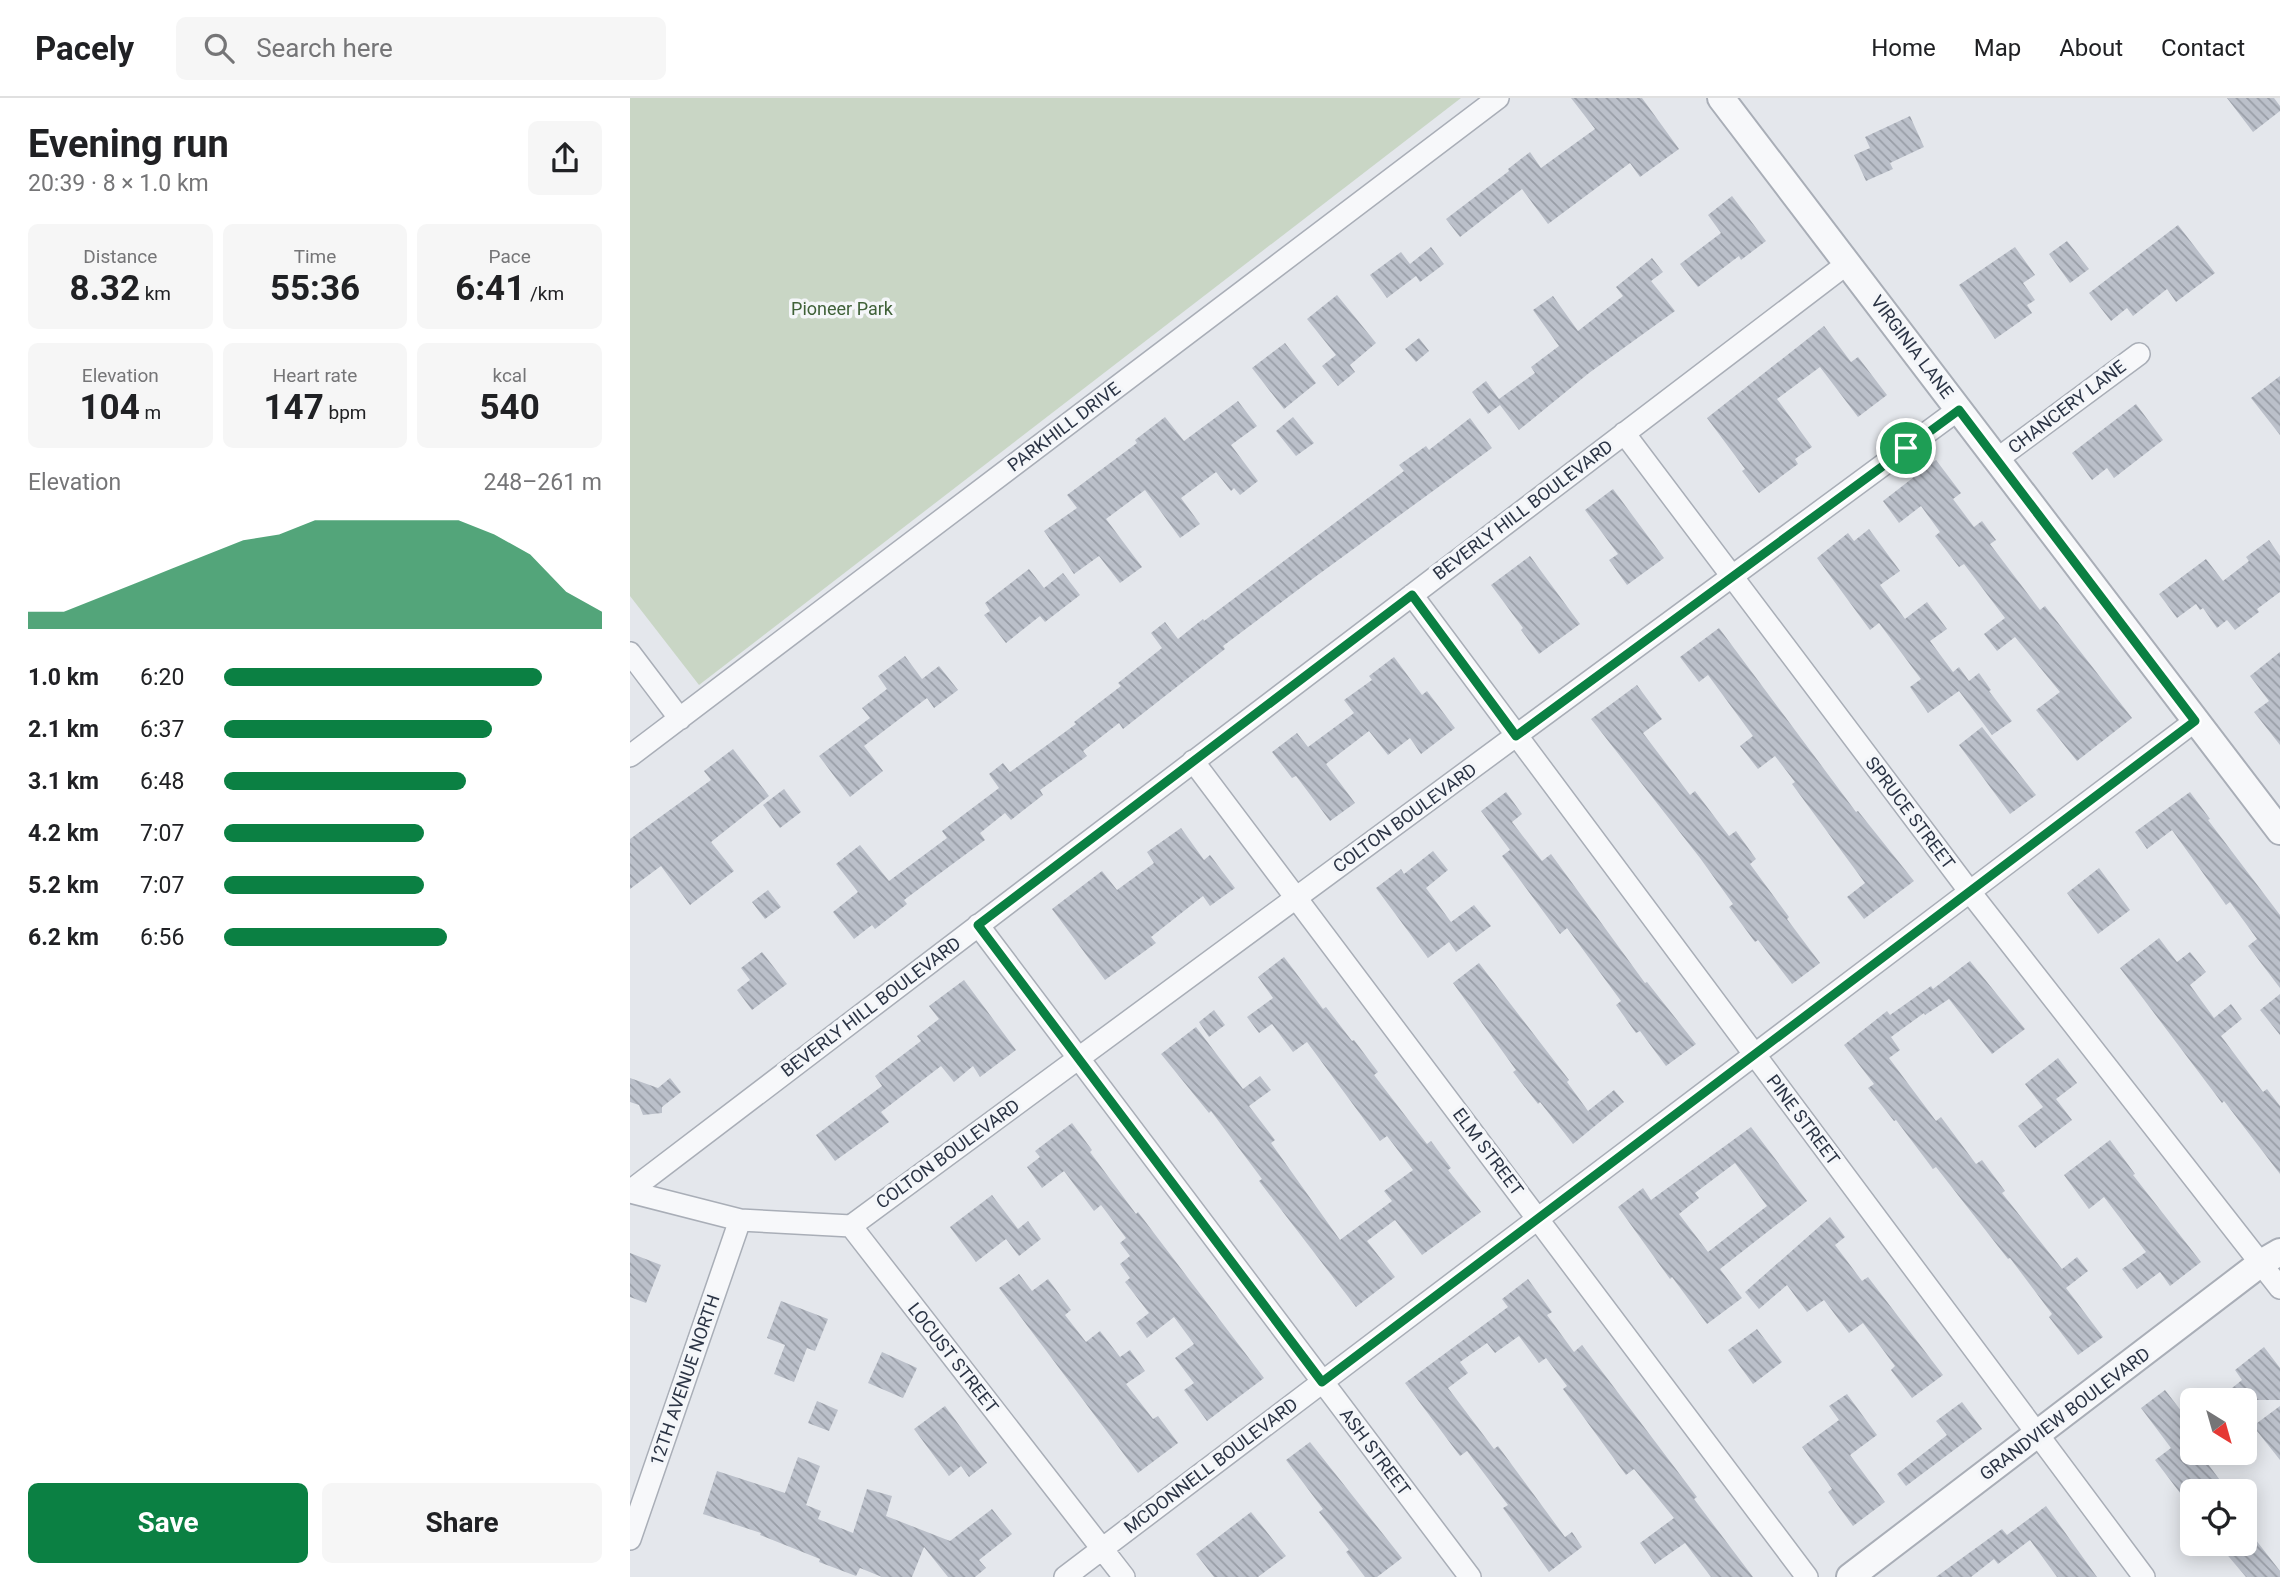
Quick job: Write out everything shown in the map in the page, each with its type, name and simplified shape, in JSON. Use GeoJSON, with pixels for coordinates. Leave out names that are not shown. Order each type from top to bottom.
{"type":"FeatureCollection","features":[{"type":"Feature","properties":{"kind":"street","name":"PARKHILL DRIVE"},"geometry":{"type":"LineString","coordinates":[[630,756],[1498,98]]}},
{"type":"Feature","properties":{"kind":"street","name":"VIRGINIA LANE"},"geometry":{"type":"LineString","coordinates":[[1721,98],[2195,721],[2277,821]]}},
{"type":"Feature","properties":{"kind":"street","name":"BEVERLY HILL BOULEVARD"},"geometry":{"type":"LineString","coordinates":[[630,1191],[1848,263]]}},
{"type":"Feature","properties":{"kind":"street","name":"CHANCERY LANE"},"geometry":{"type":"LineString","coordinates":[[1996,460],[2139,354]]}},
{"type":"Feature","properties":{"kind":"street","name":"COLTON BOULEVARD"},"geometry":{"type":"LineString","coordinates":[[850,1226],[1959,410]]}},
{"type":"Feature","properties":{"kind":"street","name":"SPRUCE STREET"},"geometry":{"type":"LineString","coordinates":[[1624,433],[1970,892],[2270,1257],[2280,1288]]}},
{"type":"Feature","properties":{"kind":"street","name":"PINE STREET"},"geometry":{"type":"LineString","coordinates":[[1412,595],[2144,1577]]}},
{"type":"Feature","properties":{"kind":"street"},"geometry":{"type":"LineString","coordinates":[[630,653],[680,719]]}},
{"type":"Feature","properties":{"kind":"street","name":"MCDONNELL BOULEVARD"},"geometry":{"type":"LineString","coordinates":[[1065,1577],[2195,721]]}},
{"type":"Feature","properties":{"kind":"street","name":"ELM STREET"},"geometry":{"type":"LineString","coordinates":[[1193,761],[1807,1577]]}},
{"type":"Feature","properties":{"kind":"street","name":"ASH STREET"},"geometry":{"type":"LineString","coordinates":[[978,925],[1469,1577]]}},
{"type":"Feature","properties":{"kind":"street"},"geometry":{"type":"LineString","coordinates":[[630,1191],[740,1220],[850,1226]]}},
{"type":"Feature","properties":{"kind":"street","name":"12TH AVENUE NORTH"},"geometry":{"type":"LineString","coordinates":[[630,1539],[740,1220]]}},
{"type":"Feature","properties":{"kind":"street","name":"LOCUST STREET"},"geometry":{"type":"LineString","coordinates":[[850,1226],[1124,1577]]}},
{"type":"Feature","properties":{"kind":"street","name":"GRANDVIEW BOULEVARD"},"geometry":{"type":"LineString","coordinates":[[1850,1577],[2270,1257]]}},
{"type":"Feature","properties":{"kind":"green space","name":"Pioneer Park"},"geometry":{"type":"Polygon","coordinates":[[[630,98],[1461,98],[699,685],[630,596],[630,98]]]}},
{"type":"Feature","properties":{"kind":"building"},"geometry":{"type":"Polygon","coordinates":[[[1571,98],[1642,98],[1679,149],[1640,177],[1630,163],[1548,224],[1522,189],[1460,237],[1446,219],[1509,171],[1508,169],[1530,152],[1541,168],[1595,129],[1571,98]]]}},
{"type":"Feature","properties":{"kind":"building"},"geometry":{"type":"Polygon","coordinates":[[[2227,98],[2274,98],[2280,111],[2253,132],[2227,98]]]}},
{"type":"Feature","properties":{"kind":"building"},"geometry":{"type":"Polygon","coordinates":[[[1910,116],[1924,147],[1890,163],[1893,169],[1866,181],[1854,155],[1870,148],[1865,137],[1910,116]]]}},
{"type":"Feature","properties":{"kind":"building"},"geometry":{"type":"Polygon","coordinates":[[[1732,196],[1766,241],[1741,260],[1739,256],[1698,287],[1680,264],[1721,233],[1708,215],[1732,196]]]}},
{"type":"Feature","properties":{"kind":"building"},"geometry":{"type":"Polygon","coordinates":[[[2178,225],[2215,273],[2176,302],[2167,289],[2133,316],[2127,308],[2111,321],[2089,293],[2178,225]]]}},
{"type":"Feature","properties":{"kind":"building"},"geometry":{"type":"Polygon","coordinates":[[[2067,241],[2089,269],[2070,283],[2049,254],[2067,241]]]}},
{"type":"Feature","properties":{"kind":"building"},"geometry":{"type":"Polygon","coordinates":[[[1431,247],[1444,264],[1420,282],[1416,276],[1387,298],[1370,275],[1401,252],[1410,264],[1431,247]]]}},
{"type":"Feature","properties":{"kind":"building"},"geometry":{"type":"Polygon","coordinates":[[[2015,247],[2035,275],[2023,283],[2035,300],[2027,305],[2032,313],[1995,339],[1959,285],[2015,247]]]}},
{"type":"Feature","properties":{"kind":"building"},"geometry":{"type":"Polygon","coordinates":[[[1652,258],[1663,272],[1651,281],[1675,311],[1589,373],[1519,430],[1500,405],[1488,414],[1472,392],[1486,381],[1499,399],[1535,373],[1531,367],[1559,346],[1533,310],[1553,296],[1578,331],[1623,296],[1616,287],[1652,258]]]}},
{"type":"Feature","properties":{"kind":"building"},"geometry":{"type":"Polygon","coordinates":[[[1337,295],[1376,343],[1350,365],[1355,372],[1338,386],[1322,366],[1336,355],[1307,319],[1337,295]]]}},
{"type":"Feature","properties":{"kind":"building"},"geometry":{"type":"Polygon","coordinates":[[[1824,326],[1851,362],[1858,357],[1887,395],[1858,417],[1820,367],[1777,399],[1812,447],[1795,459],[1798,464],[1759,493],[1742,471],[1745,469],[1707,418],[1824,326]]]}},
{"type":"Feature","properties":{"kind":"building"},"geometry":{"type":"Polygon","coordinates":[[[1419,338],[1429,351],[1416,362],[1405,349],[1419,338]]]}},
{"type":"Feature","properties":{"kind":"building"},"geometry":{"type":"Polygon","coordinates":[[[1285,343],[1316,383],[1284,409],[1252,368],[1285,343]]]}},
{"type":"Feature","properties":{"kind":"building"},"geometry":{"type":"Polygon","coordinates":[[[2280,376],[2280,435],[2251,398],[2280,376]]]}},
{"type":"Feature","properties":{"kind":"building"},"geometry":{"type":"Polygon","coordinates":[[[1238,401],[1257,426],[1231,445],[1258,481],[1240,495],[1234,488],[1231,491],[1216,472],[1181,498],[1200,524],[1180,538],[1145,490],[1106,519],[1142,567],[1120,583],[1099,556],[1074,574],[1044,531],[1077,508],[1067,495],[1137,443],[1135,440],[1165,417],[1184,441],[1238,401]]]}},
{"type":"Feature","properties":{"kind":"building"},"geometry":{"type":"Polygon","coordinates":[[[2136,404],[2163,440],[2114,478],[2107,468],[2092,480],[2072,453],[2136,404]]]}},
{"type":"Feature","properties":{"kind":"building"},"geometry":{"type":"Polygon","coordinates":[[[1293,417],[1314,443],[1296,456],[1276,431],[1293,417]]]}},
{"type":"Feature","properties":{"kind":"building"},"geometry":{"type":"Polygon","coordinates":[[[1470,418],[1492,448],[1223,646],[1225,649],[1123,729],[1119,723],[1083,751],[1087,756],[1040,790],[1043,795],[1011,820],[1005,813],[980,833],[985,840],[904,900],[907,904],[875,929],[872,925],[854,939],[833,912],[858,892],[836,864],[860,845],[889,881],[947,838],[942,831],[999,788],[989,774],[1003,763],[1010,772],[1076,724],[1074,722],[1121,686],[1118,683],[1162,648],[1151,633],[1165,622],[1178,639],[1404,471],[1399,465],[1426,446],[1429,450],[1470,418]]]}},
{"type":"Feature","properties":{"kind":"building"},"geometry":{"type":"Polygon","coordinates":[[[1936,460],[1961,493],[1953,499],[1974,527],[1982,521],[1996,540],[1990,544],[2040,610],[2045,606],[2132,718],[2077,761],[2036,710],[2060,692],[2015,637],[1997,651],[1984,634],[2005,618],[1964,564],[1959,567],[1935,536],[1940,532],[1921,506],[1899,523],[1883,501],[1936,460]]]}},
{"type":"Feature","properties":{"kind":"building"},"geometry":{"type":"Polygon","coordinates":[[[1613,489],[1664,558],[1627,585],[1609,560],[1618,554],[1585,510],[1613,489]]]}},
{"type":"Feature","properties":{"kind":"building"},"geometry":{"type":"Polygon","coordinates":[[[1869,529],[1900,571],[1880,585],[1905,619],[1927,602],[1947,629],[1930,641],[1953,672],[1959,667],[1969,681],[1979,673],[2012,721],[1992,735],[1959,691],[1928,713],[1910,687],[1921,679],[1879,623],[1870,630],[1817,558],[1848,533],[1854,541],[1869,529]]]}},
{"type":"Feature","properties":{"kind":"building"},"geometry":{"type":"Polygon","coordinates":[[[2269,540],[2280,556],[2280,592],[2235,630],[2227,620],[2217,628],[2203,608],[2200,610],[2196,604],[2177,618],[2159,594],[2206,559],[2223,581],[2249,561],[2246,557],[2269,540]]]}},
{"type":"Feature","properties":{"kind":"building"},"geometry":{"type":"Polygon","coordinates":[[[1530,556],[1580,624],[1539,654],[1491,585],[1530,556]]]}},
{"type":"Feature","properties":{"kind":"building"},"geometry":{"type":"Polygon","coordinates":[[[1029,569],[1044,588],[1063,573],[1080,595],[1045,622],[1040,616],[1006,643],[984,615],[990,611],[985,603],[1029,569]]]}},
{"type":"Feature","properties":{"kind":"building"},"geometry":{"type":"Polygon","coordinates":[[[1719,628],[1856,812],[1858,811],[1914,881],[1864,919],[1847,897],[1865,883],[1792,784],[1795,782],[1775,756],[1758,769],[1740,746],[1753,736],[1708,675],[1699,682],[1680,657],[1719,628]]]}},
{"type":"Feature","properties":{"kind":"building"},"geometry":{"type":"Polygon","coordinates":[[[2280,652],[2280,745],[2254,712],[2269,701],[2250,676],[2280,652]]]}},
{"type":"Feature","properties":{"kind":"building"},"geometry":{"type":"Polygon","coordinates":[[[905,656],[922,679],[939,666],[958,690],[934,708],[927,698],[864,746],[883,771],[850,797],[819,756],[870,718],[862,708],[887,689],[878,676],[905,656]]]}},
{"type":"Feature","properties":{"kind":"building"},"geometry":{"type":"Polygon","coordinates":[[[1394,657],[1422,695],[1427,691],[1455,728],[1421,754],[1410,738],[1388,755],[1369,731],[1326,764],[1355,803],[1330,821],[1296,776],[1292,778],[1272,752],[1297,733],[1308,747],[1354,713],[1344,700],[1372,680],[1369,676],[1394,657]]]}},
{"type":"Feature","properties":{"kind":"building"},"geometry":{"type":"Polygon","coordinates":[[[1637,685],[1662,719],[1643,733],[1690,795],[1695,791],[1729,836],[1736,831],[1756,859],[1750,864],[1820,963],[1792,984],[1758,940],[1755,942],[1729,907],[1733,904],[1700,858],[1591,719],[1637,685]]]}},
{"type":"Feature","properties":{"kind":"building"},"geometry":{"type":"Polygon","coordinates":[[[1982,727],[2036,795],[2010,814],[1959,745],[1982,727]]]}},
{"type":"Feature","properties":{"kind":"building"},"geometry":{"type":"Polygon","coordinates":[[[733,749],[769,796],[711,842],[734,871],[690,905],[661,866],[630,889],[630,839],[711,780],[704,771],[733,749]]]}},
{"type":"Feature","properties":{"kind":"building"},"geometry":{"type":"Polygon","coordinates":[[[784,789],[801,812],[780,828],[763,805],[784,789]]]}},
{"type":"Feature","properties":{"kind":"building"},"geometry":{"type":"Polygon","coordinates":[[[1506,792],[1522,814],[1512,822],[1542,861],[1551,854],[1645,983],[1647,982],[1696,1044],[1666,1066],[1640,1031],[1636,1033],[1616,1005],[1621,1001],[1567,928],[1560,934],[1502,856],[1510,850],[1481,811],[1506,792]]]}},
{"type":"Feature","properties":{"kind":"building"},"geometry":{"type":"Polygon","coordinates":[[[2190,792],[2280,915],[2280,988],[2248,946],[2257,939],[2230,902],[2226,905],[2172,830],[2147,849],[2135,832],[2190,792]]]}},
{"type":"Feature","properties":{"kind":"building"},"geometry":{"type":"Polygon","coordinates":[[[1181,828],[1204,860],[1210,855],[1235,888],[1210,906],[1203,896],[1151,937],[1156,943],[1105,980],[1052,909],[1102,871],[1117,890],[1154,863],[1147,852],[1181,828]]]}},
{"type":"Feature","properties":{"kind":"building"},"geometry":{"type":"Polygon","coordinates":[[[1433,851],[1448,870],[1426,888],[1451,922],[1474,905],[1491,926],[1456,952],[1449,942],[1428,958],[1376,888],[1401,869],[1404,874],[1433,851]]]}},
{"type":"Feature","properties":{"kind":"building"},"geometry":{"type":"Polygon","coordinates":[[[2099,868],[2130,910],[2098,934],[2067,893],[2099,868]]]}},
{"type":"Feature","properties":{"kind":"building"},"geometry":{"type":"Polygon","coordinates":[[[768,890],[781,907],[765,919],[752,902],[768,890]]]}},
{"type":"Feature","properties":{"kind":"building"},"geometry":{"type":"Polygon","coordinates":[[[2159,938],[2177,962],[2190,952],[2206,972],[2190,985],[2214,1018],[2231,1004],[2242,1019],[2221,1036],[2263,1092],[2267,1089],[2280,1106],[2280,1174],[2224,1101],[2222,1103],[2120,968],[2159,938]]]}},
{"type":"Feature","properties":{"kind":"building"},"geometry":{"type":"Polygon","coordinates":[[[762,952],[787,984],[752,1010],[737,990],[750,980],[741,968],[762,952]]]}},
{"type":"Feature","properties":{"kind":"building"},"geometry":{"type":"Polygon","coordinates":[[[1284,957],[1323,1009],[1326,1007],[1352,1041],[1354,1040],[1378,1072],[1374,1075],[1427,1144],[1431,1141],[1451,1168],[1448,1170],[1481,1212],[1422,1255],[1395,1220],[1367,1241],[1395,1277],[1356,1307],[1259,1181],[1262,1179],[1211,1111],[1209,1113],[1161,1054],[1196,1027],[1243,1089],[1260,1076],[1271,1090],[1249,1106],[1275,1140],[1271,1143],[1340,1240],[1392,1201],[1384,1191],[1413,1170],[1387,1136],[1380,1141],[1307,1042],[1293,1052],[1272,1024],[1259,1033],[1247,1017],[1273,998],[1258,977],[1284,957]]]}},
{"type":"Feature","properties":{"kind":"building"},"geometry":{"type":"Polygon","coordinates":[[[1970,961],[2025,1029],[1992,1054],[1949,999],[1891,1037],[1900,1050],[1889,1058],[1936,1121],[1941,1117],[1976,1164],[1982,1160],[2005,1191],[2002,1193],[2062,1269],[2077,1257],[2088,1271],[2066,1288],[2103,1337],[2078,1355],[2049,1317],[2052,1314],[2010,1258],[2008,1259],[1936,1167],[1933,1169],[1868,1088],[1874,1084],[1844,1045],[1887,1011],[1890,1015],[1931,986],[1933,989],[1970,961]]]}},
{"type":"Feature","properties":{"kind":"building"},"geometry":{"type":"Polygon","coordinates":[[[1479,963],[1569,1080],[1567,1082],[1588,1111],[1614,1090],[1624,1102],[1573,1144],[1513,1072],[1516,1070],[1453,983],[1479,963]]]}},
{"type":"Feature","properties":{"kind":"building"},"geometry":{"type":"Polygon","coordinates":[[[964,980],[1016,1050],[980,1077],[973,1066],[954,1082],[941,1066],[881,1112],[889,1122],[835,1161],[816,1135],[882,1086],[875,1076],[921,1041],[917,1036],[939,1019],[929,1006],[964,980]]]}},
{"type":"Feature","properties":{"kind":"building"},"geometry":{"type":"Polygon","coordinates":[[[2280,994],[2280,1035],[2260,1010],[2280,994]]]}},
{"type":"Feature","properties":{"kind":"building"},"geometry":{"type":"Polygon","coordinates":[[[1214,1010],[1225,1025],[1209,1037],[1199,1022],[1214,1010]]]}},
{"type":"Feature","properties":{"kind":"building"},"geometry":{"type":"Polygon","coordinates":[[[2058,1058],[2077,1083],[2056,1099],[2072,1120],[2035,1148],[2018,1126],[2043,1107],[2025,1084],[2058,1058]]]}},
{"type":"Feature","properties":{"kind":"building"},"geometry":{"type":"Polygon","coordinates":[[[630,1078],[658,1088],[670,1078],[681,1092],[662,1107],[662,1113],[643,1115],[639,1105],[630,1102],[630,1078]]]}},
{"type":"Feature","properties":{"kind":"building"},"geometry":{"type":"Polygon","coordinates":[[[1072,1123],[1136,1214],[1138,1212],[1264,1378],[1207,1421],[1184,1390],[1194,1383],[1175,1358],[1194,1344],[1174,1317],[1147,1338],[1136,1323],[1149,1313],[1125,1282],[1130,1278],[1120,1264],[1130,1256],[1120,1243],[1126,1238],[1101,1205],[1094,1211],[1064,1171],[1042,1188],[1027,1167],[1040,1157],[1035,1151],[1072,1123]]]}},
{"type":"Feature","properties":{"kind":"building"},"geometry":{"type":"Polygon","coordinates":[[[1751,1127],[1807,1201],[1720,1269],[1742,1298],[1707,1324],[1672,1277],[1670,1279],[1618,1207],[1643,1188],[1651,1200],[1751,1127]],[[1735,1163],[1695,1193],[1699,1198],[1679,1214],[1708,1252],[1767,1206],[1735,1163]]]}},
{"type":"Feature","properties":{"kind":"building"},"geometry":{"type":"Polygon","coordinates":[[[2110,1140],[2135,1174],[2133,1175],[2201,1262],[2170,1286],[2160,1272],[2137,1289],[2122,1269],[2146,1252],[2104,1197],[2089,1209],[2064,1175],[2110,1140]]]}},
{"type":"Feature","properties":{"kind":"building"},"geometry":{"type":"Polygon","coordinates":[[[992,1195],[1018,1229],[1028,1221],[1041,1239],[1019,1256],[1006,1239],[976,1262],[950,1227],[992,1195]]]}},
{"type":"Feature","properties":{"kind":"building"},"geometry":{"type":"Polygon","coordinates":[[[1830,1217],[1845,1237],[1835,1245],[1862,1281],[1868,1277],[1943,1375],[1912,1398],[1891,1370],[1895,1366],[1863,1323],[1849,1333],[1824,1300],[1807,1312],[1787,1285],[1759,1309],[1745,1292],[1830,1217]]]}},
{"type":"Feature","properties":{"kind":"building"},"geometry":{"type":"Polygon","coordinates":[[[630,1253],[661,1265],[646,1303],[630,1297],[630,1253]]]}},
{"type":"Feature","properties":{"kind":"building"},"geometry":{"type":"Polygon","coordinates":[[[1019,1274],[1032,1291],[1048,1279],[1071,1310],[1065,1315],[1086,1342],[1100,1331],[1120,1357],[1130,1350],[1145,1371],[1126,1384],[1153,1419],[1158,1416],[1178,1443],[1138,1473],[999,1288],[1019,1274]]]}},
{"type":"Feature","properties":{"kind":"building"},"geometry":{"type":"Polygon","coordinates":[[[1528,1279],[1552,1312],[1547,1315],[1574,1352],[1582,1345],[1697,1497],[1694,1499],[1753,1577],[1711,1577],[1685,1543],[1655,1564],[1640,1543],[1674,1518],[1634,1469],[1626,1475],[1563,1389],[1567,1386],[1546,1358],[1539,1363],[1519,1336],[1495,1353],[1487,1343],[1460,1362],[1468,1373],[1448,1388],[1494,1449],[1498,1446],[1565,1537],[1572,1532],[1582,1547],[1549,1572],[1503,1508],[1508,1505],[1467,1451],[1460,1456],[1405,1383],[1508,1307],[1502,1299],[1528,1279]]]}},
{"type":"Feature","properties":{"kind":"building"},"geometry":{"type":"Polygon","coordinates":[[[781,1301],[828,1319],[815,1351],[807,1348],[794,1382],[774,1374],[785,1345],[767,1338],[781,1301]]]}},
{"type":"Feature","properties":{"kind":"building"},"geometry":{"type":"Polygon","coordinates":[[[1757,1329],[1782,1362],[1753,1384],[1728,1350],[1757,1329]]]}},
{"type":"Feature","properties":{"kind":"building"},"geometry":{"type":"Polygon","coordinates":[[[2264,1347],[2280,1368],[2280,1400],[2258,1400],[2258,1388],[2232,1388],[2242,1380],[2235,1370],[2264,1347]]]}},
{"type":"Feature","properties":{"kind":"building"},"geometry":{"type":"Polygon","coordinates":[[[882,1352],[917,1368],[903,1398],[868,1383],[882,1352]]]}},
{"type":"Feature","properties":{"kind":"building"},"geometry":{"type":"Polygon","coordinates":[[[2165,1390],[2180,1409],[2180,1465],[2209,1465],[2219,1479],[2180,1479],[2180,1493],[2155,1460],[2171,1448],[2141,1408],[2165,1390]]]}},
{"type":"Feature","properties":{"kind":"building"},"geometry":{"type":"Polygon","coordinates":[[[1847,1394],[1877,1435],[1850,1455],[1885,1502],[1853,1526],[1828,1492],[1832,1489],[1802,1447],[1839,1420],[1829,1406],[1847,1394]]]}},
{"type":"Feature","properties":{"kind":"building"},"geometry":{"type":"Polygon","coordinates":[[[817,1401],[838,1410],[829,1431],[808,1423],[817,1401]]]}},
{"type":"Feature","properties":{"kind":"building"},"geometry":{"type":"Polygon","coordinates":[[[1962,1402],[1982,1429],[1906,1486],[1897,1474],[1947,1435],[1936,1421],[1962,1402]]]}},
{"type":"Feature","properties":{"kind":"building"},"geometry":{"type":"Polygon","coordinates":[[[945,1406],[987,1463],[969,1477],[961,1466],[949,1476],[914,1429],[945,1406]]]}},
{"type":"Feature","properties":{"kind":"building"},"geometry":{"type":"Polygon","coordinates":[[[2280,1406],[2280,1460],[2258,1432],[2258,1422],[2280,1406]]]}},
{"type":"Feature","properties":{"kind":"building"},"geometry":{"type":"Polygon","coordinates":[[[1310,1442],[1402,1558],[1377,1577],[1365,1577],[1346,1552],[1349,1550],[1319,1512],[1323,1509],[1286,1460],[1310,1442]]]}},
{"type":"Feature","properties":{"kind":"building"},"geometry":{"type":"Polygon","coordinates":[[[798,1457],[820,1466],[806,1505],[821,1511],[818,1519],[853,1533],[867,1489],[892,1496],[886,1516],[950,1541],[992,1509],[1012,1534],[979,1560],[986,1568],[975,1577],[948,1577],[924,1547],[912,1577],[882,1577],[860,1568],[856,1576],[819,1562],[820,1559],[760,1535],[761,1533],[703,1514],[717,1471],[785,1493],[798,1457]]]}},
{"type":"Feature","properties":{"kind":"building"},"geometry":{"type":"Polygon","coordinates":[[[2046,1506],[2097,1577],[2057,1577],[2030,1540],[1998,1564],[1994,1559],[1971,1577],[1936,1577],[2002,1529],[2007,1535],[2046,1506]]]}},
{"type":"Feature","properties":{"kind":"building"},"geometry":{"type":"Polygon","coordinates":[[[1251,1512],[1286,1556],[1258,1577],[1214,1577],[1196,1554],[1251,1512]]]}},
{"type":"Feature","properties":{"kind":"building"},"geometry":{"type":"Polygon","coordinates":[[[2257,1541],[2280,1571],[2280,1577],[2246,1577],[2228,1556],[2257,1556],[2257,1541]]]}},
{"type":"Feature","properties":{"kind":"route"},"geometry":{"type":"LineString","coordinates":[[1959,410],[2195,721],[1322,1382],[978,925],[1412,595],[1516,736],[1906,448],[1959,410]]}}]}
